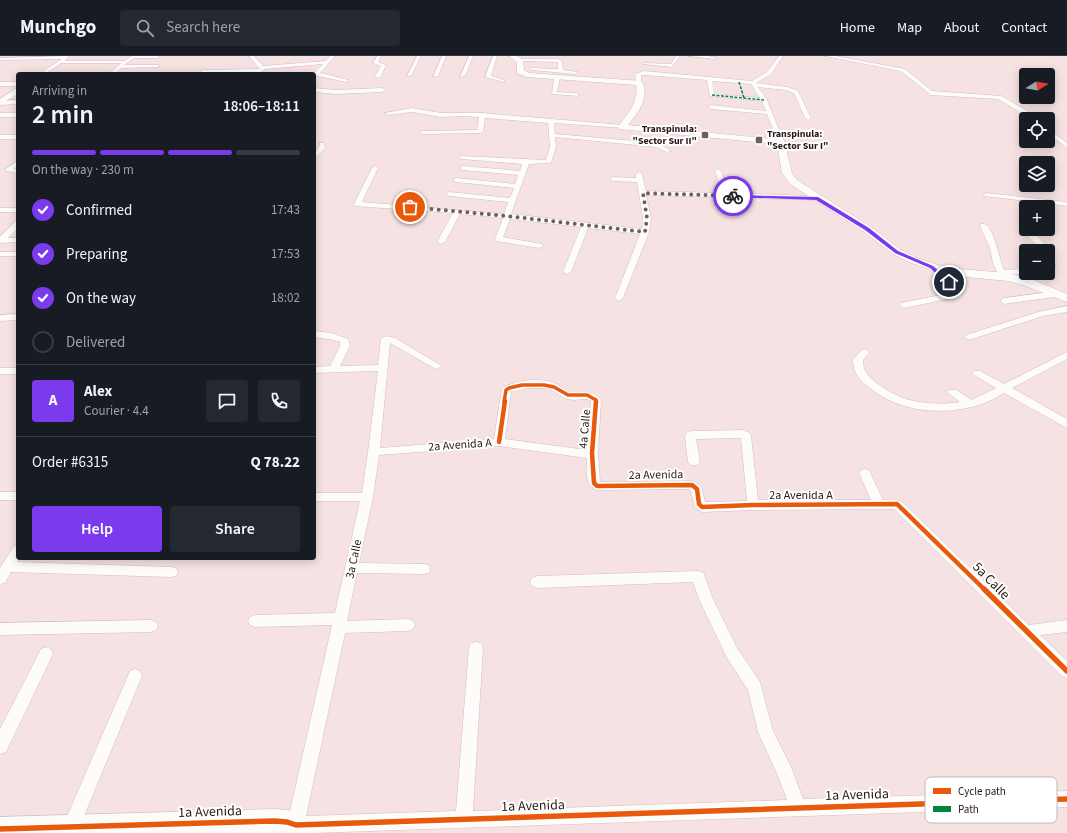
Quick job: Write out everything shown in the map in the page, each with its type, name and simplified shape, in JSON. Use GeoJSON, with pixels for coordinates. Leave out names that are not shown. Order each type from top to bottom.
{"type":"FeatureCollection","features":[{"type":"Feature","properties":{"kind":"street"},"geometry":{"type":"LineString","coordinates":[[79,62],[88,56]]}},
{"type":"Feature","properties":{"kind":"street"},"geometry":{"type":"LineString","coordinates":[[104,61],[110,56]]}},
{"type":"Feature","properties":{"kind":"street"},"geometry":{"type":"LineString","coordinates":[[316,73],[333,56]]}},
{"type":"Feature","properties":{"kind":"street"},"geometry":{"type":"LineString","coordinates":[[378,76],[384,65],[375,63],[379,56]]}},
{"type":"Feature","properties":{"kind":"street"},"geometry":{"type":"LineString","coordinates":[[409,76],[419,56]]}},
{"type":"Feature","properties":{"kind":"street"},"geometry":{"type":"LineString","coordinates":[[435,76],[444,56]]}},
{"type":"Feature","properties":{"kind":"street"},"geometry":{"type":"LineString","coordinates":[[462,76],[471,56]]}},
{"type":"Feature","properties":{"kind":"street"},"geometry":{"type":"LineString","coordinates":[[495,56],[488,77],[502,81]]}},
{"type":"Feature","properties":{"kind":"street"},"geometry":{"type":"LineString","coordinates":[[512,56],[521,60],[542,59],[559,61],[562,71]]}},
{"type":"Feature","properties":{"kind":"street"},"geometry":{"type":"LineString","coordinates":[[646,73],[646,62],[672,66],[678,56]]}},
{"type":"Feature","properties":{"kind":"street"},"geometry":{"type":"LineString","coordinates":[[691,56],[715,58]]}},
{"type":"Feature","properties":{"kind":"street"},"geometry":{"type":"LineString","coordinates":[[754,84],[768,73],[781,56]]}},
{"type":"Feature","properties":{"kind":"street"},"geometry":{"type":"LineString","coordinates":[[827,56],[902,70],[931,93],[999,97],[1025,112]]}},
{"type":"Feature","properties":{"kind":"street"},"geometry":{"type":"LineString","coordinates":[[0,59],[68,57]]}},
{"type":"Feature","properties":{"kind":"street"},"geometry":{"type":"LineString","coordinates":[[45,72],[68,57]]}},
{"type":"Feature","properties":{"kind":"street"},"geometry":{"type":"LineString","coordinates":[[114,72],[125,62],[134,57],[158,57]]}},
{"type":"Feature","properties":{"kind":"street"},"geometry":{"type":"LineString","coordinates":[[259,57],[252,57],[259,71]]}},
{"type":"Feature","properties":{"kind":"street"},"geometry":{"type":"LineString","coordinates":[[521,60],[520,71],[523,74],[557,78],[639,83]]}},
{"type":"Feature","properties":{"kind":"street"},"geometry":{"type":"LineString","coordinates":[[60,62],[125,62]]}},
{"type":"Feature","properties":{"kind":"street"},"geometry":{"type":"LineString","coordinates":[[244,72],[328,62]]}},
{"type":"Feature","properties":{"kind":"street"},"geometry":{"type":"LineString","coordinates":[[120,67],[158,66]]}},
{"type":"Feature","properties":{"kind":"street"},"geometry":{"type":"LineString","coordinates":[[532,69],[575,72]]}},
{"type":"Feature","properties":{"kind":"street"},"geometry":{"type":"LineString","coordinates":[[622,127],[638,106],[640,93],[638,74],[646,73],[739,82],[796,92],[808,118]]}},
{"type":"Feature","properties":{"kind":"street"},"geometry":{"type":"LineString","coordinates":[[316,74],[346,80]]}},
{"type":"Feature","properties":{"kind":"street"},"geometry":{"type":"LineString","coordinates":[[557,78],[554,93],[576,95]]}},
{"type":"Feature","properties":{"kind":"street"},"geometry":{"type":"LineString","coordinates":[[709,79],[712,95],[764,100]]}},
{"type":"Feature","properties":{"kind":"street"},"geometry":{"type":"LineString","coordinates":[[739,82],[744,98]]}},
{"type":"Feature","properties":{"kind":"street"},"geometry":{"type":"LineString","coordinates":[[0,84],[16,84]]}},
{"type":"Feature","properties":{"kind":"street"},"geometry":{"type":"LineString","coordinates":[[754,84],[764,100],[781,142],[789,176],[798,186],[867,229],[896,252],[932,267],[953,272],[1002,275],[1027,282],[1063,296]]}},
{"type":"Feature","properties":{"kind":"street"},"geometry":{"type":"LineString","coordinates":[[316,90],[334,92],[382,90]]}},
{"type":"Feature","properties":{"kind":"street"},"geometry":{"type":"LineString","coordinates":[[0,103],[16,92]]}},
{"type":"Feature","properties":{"kind":"street"},"geometry":{"type":"LineString","coordinates":[[334,92],[334,100]]}},
{"type":"Feature","properties":{"kind":"street"},"geometry":{"type":"LineString","coordinates":[[0,103],[16,102]]}},
{"type":"Feature","properties":{"kind":"street"},"geometry":{"type":"LineString","coordinates":[[711,107],[769,113]]}},
{"type":"Feature","properties":{"kind":"street"},"geometry":{"type":"LineString","coordinates":[[388,113],[412,110],[441,115],[460,114],[496,116],[781,142]]}},
{"type":"Feature","properties":{"kind":"street"},"geometry":{"type":"LineString","coordinates":[[0,115],[16,115]]}},
{"type":"Feature","properties":{"kind":"street"},"geometry":{"type":"LineString","coordinates":[[423,132],[479,132],[482,115]]}},
{"type":"Feature","properties":{"kind":"street"},"geometry":{"type":"LineString","coordinates":[[496,116],[498,126]]}},
{"type":"Feature","properties":{"kind":"street"},"geometry":{"type":"LineString","coordinates":[[462,157],[526,162],[549,162],[553,147],[551,121]]}},
{"type":"Feature","properties":{"kind":"street"},"geometry":{"type":"LineString","coordinates":[[551,135],[657,144],[669,151]]}},
{"type":"Feature","properties":{"kind":"street"},"geometry":{"type":"LineString","coordinates":[[1055,135],[1064,141],[1067,146]]}},
{"type":"Feature","properties":{"kind":"street"},"geometry":{"type":"LineString","coordinates":[[0,137],[16,137]]}},
{"type":"Feature","properties":{"kind":"street"},"geometry":{"type":"LineString","coordinates":[[316,155],[322,148],[322,144]]}},
{"type":"Feature","properties":{"kind":"street"},"geometry":{"type":"LineString","coordinates":[[526,162],[499,240],[539,246]]}},
{"type":"Feature","properties":{"kind":"street"},"geometry":{"type":"LineString","coordinates":[[16,164],[8,170],[16,171]]}},
{"type":"Feature","properties":{"kind":"street"},"geometry":{"type":"LineString","coordinates":[[375,168],[358,204],[458,211],[645,232]]}},
{"type":"Feature","properties":{"kind":"street"},"geometry":{"type":"LineString","coordinates":[[462,168],[522,173]]}},
{"type":"Feature","properties":{"kind":"street"},"geometry":{"type":"LineString","coordinates":[[718,171],[726,196]]}},
{"type":"Feature","properties":{"kind":"street"},"geometry":{"type":"LineString","coordinates":[[613,179],[639,177],[647,218],[645,232],[619,298]]}},
{"type":"Feature","properties":{"kind":"street"},"geometry":{"type":"LineString","coordinates":[[456,180],[517,186]]}},
{"type":"Feature","properties":{"kind":"street"},"geometry":{"type":"LineString","coordinates":[[643,193],[816,198]]}},
{"type":"Feature","properties":{"kind":"street"},"geometry":{"type":"LineString","coordinates":[[450,194],[512,200]]}},
{"type":"Feature","properties":{"kind":"street"},"geometry":{"type":"LineString","coordinates":[[986,195],[1067,204]]}},
{"type":"Feature","properties":{"kind":"street"},"geometry":{"type":"LineString","coordinates":[[0,210],[16,210]]}},
{"type":"Feature","properties":{"kind":"street"},"geometry":{"type":"LineString","coordinates":[[441,242],[458,211]]}},
{"type":"Feature","properties":{"kind":"street"},"geometry":{"type":"LineString","coordinates":[[567,272],[585,225]]}},
{"type":"Feature","properties":{"kind":"street"},"geometry":{"type":"LineString","coordinates":[[0,241],[16,226]]}},
{"type":"Feature","properties":{"kind":"street"},"geometry":{"type":"LineString","coordinates":[[984,226],[994,248],[1002,275]]}},
{"type":"Feature","properties":{"kind":"street"},"geometry":{"type":"LineString","coordinates":[[1033,236],[1040,244]]}},
{"type":"Feature","properties":{"kind":"street"},"geometry":{"type":"LineString","coordinates":[[0,241],[16,240]]}},
{"type":"Feature","properties":{"kind":"street"},"geometry":{"type":"LineString","coordinates":[[0,254],[16,254]]}},
{"type":"Feature","properties":{"kind":"street"},"geometry":{"type":"LineString","coordinates":[[904,305],[949,296],[956,291],[955,287],[932,267]]}},
{"type":"Feature","properties":{"kind":"street"},"geometry":{"type":"LineString","coordinates":[[1002,275],[1019,272]]}},
{"type":"Feature","properties":{"kind":"street"},"geometry":{"type":"LineString","coordinates":[[1004,301],[1063,296]]}},
{"type":"Feature","properties":{"kind":"street"},"geometry":{"type":"LineString","coordinates":[[969,337],[1041,314],[1067,309]]}},
{"type":"Feature","properties":{"kind":"street"},"geometry":{"type":"LineString","coordinates":[[0,318],[16,317]]}},
{"type":"Feature","properties":{"kind":"street"},"geometry":{"type":"LineString","coordinates":[[316,334],[331,336],[345,341],[345,346],[334,369]]}},
{"type":"Feature","properties":{"kind":"street","name":"3a Calle"},"geometry":{"type":"LineString","coordinates":[[295,829],[368,497],[386,340],[388,338],[437,366]]}},
{"type":"Feature","properties":{"kind":"street"},"geometry":{"type":"LineString","coordinates":[[865,352],[858,359],[857,367],[870,384],[894,400],[906,404],[934,407],[978,402],[1067,355]]}},
{"type":"Feature","properties":{"kind":"street"},"geometry":{"type":"LineString","coordinates":[[316,370],[383,368]]}},
{"type":"Feature","properties":{"kind":"street"},"geometry":{"type":"LineString","coordinates":[[0,371],[16,371]]}},
{"type":"Feature","properties":{"kind":"street"},"geometry":{"type":"LineString","coordinates":[[977,373],[1067,424]]}},
{"type":"Feature","properties":{"kind":"street","name":"4a Calle"},"geometry":{"type":"LineString","coordinates":[[499,442],[504,398],[506,390],[510,387],[548,386],[554,387],[566,396],[593,396],[596,400],[592,455],[594,484]]}},
{"type":"Feature","properties":{"kind":"street"},"geometry":{"type":"LineString","coordinates":[[952,392],[970,404]]}},
{"type":"Feature","properties":{"kind":"street"},"geometry":{"type":"LineString","coordinates":[[694,462],[690,437],[691,435],[745,435],[747,438],[753,505]]}},
{"type":"Feature","properties":{"kind":"street","name":"2a Avenida A"},"geometry":{"type":"LineString","coordinates":[[374,452],[499,442],[592,455]]}},
{"type":"Feature","properties":{"kind":"street"},"geometry":{"type":"LineString","coordinates":[[865,473],[879,504]]}},
{"type":"Feature","properties":{"kind":"street","name":"2a Avenida"},"geometry":{"type":"LineString","coordinates":[[594,484],[599,486],[692,484],[697,489],[699,504],[702,507]]}},
{"type":"Feature","properties":{"kind":"street"},"geometry":{"type":"LineString","coordinates":[[0,496],[16,496]]}},
{"type":"Feature","properties":{"kind":"street"},"geometry":{"type":"LineString","coordinates":[[316,497],[368,497]]}},
{"type":"Feature","properties":{"kind":"street","name":"2a Avenida A"},"geometry":{"type":"LineString","coordinates":[[702,507],[879,504],[894,504],[900,506]]}},
{"type":"Feature","properties":{"kind":"street","name":"5a Calle"},"geometry":{"type":"LineString","coordinates":[[900,506],[1067,671]]}},
{"type":"Feature","properties":{"kind":"street"},"geometry":{"type":"LineString","coordinates":[[0,579],[16,553]]}},
{"type":"Feature","properties":{"kind":"street"},"geometry":{"type":"LineString","coordinates":[[7,567],[171,572]]}},
{"type":"Feature","properties":{"kind":"street"},"geometry":{"type":"LineString","coordinates":[[352,568],[424,569]]}},
{"type":"Feature","properties":{"kind":"street"},"geometry":{"type":"LineString","coordinates":[[537,582],[698,576],[706,599],[732,652],[755,687],[766,732],[785,773],[791,808]]}},
{"type":"Feature","properties":{"kind":"street"},"geometry":{"type":"LineString","coordinates":[[255,621],[408,625]]}},
{"type":"Feature","properties":{"kind":"street"},"geometry":{"type":"LineString","coordinates":[[0,629],[151,626]]}},
{"type":"Feature","properties":{"kind":"street"},"geometry":{"type":"LineString","coordinates":[[1027,631],[1067,626]]}},
{"type":"Feature","properties":{"kind":"street"},"geometry":{"type":"LineString","coordinates":[[464,820],[476,648]]}},
{"type":"Feature","properties":{"kind":"street"},"geometry":{"type":"LineString","coordinates":[[0,746],[46,654]]}},
{"type":"Feature","properties":{"kind":"street"},"geometry":{"type":"LineString","coordinates":[[76,829],[136,676]]}},
{"type":"Feature","properties":{"kind":"street","name":"1a Avenida"},"geometry":{"type":"LineString","coordinates":[[1057,799],[1067,799]]}},
{"type":"Feature","properties":{"kind":"street","name":"1a Avenida"},"geometry":{"type":"LineString","coordinates":[[0,830],[76,829],[275,821],[287,822],[295,829],[464,820],[925,804]]}},
{"type":"Feature","properties":{"kind":"marked path"},"geometry":{"type":"LineString","coordinates":[[739,82],[744,98]]}},
{"type":"Feature","properties":{"kind":"marked path"},"geometry":{"type":"LineString","coordinates":[[712,95],[764,100]]}},
{"type":"Feature","properties":{"kind":"cycle path"},"geometry":{"type":"LineString","coordinates":[[499,442],[506,390],[522,385],[550,385],[563,394],[573,396],[587,395],[596,400],[592,453],[594,483],[597,486],[692,485],[697,489],[699,504],[702,507],[753,505],[897,504],[1067,671]]}},
{"type":"Feature","properties":{"kind":"cycle path"},"geometry":{"type":"LineString","coordinates":[[1057,799],[1067,799]]}},
{"type":"Feature","properties":{"kind":"cycle path"},"geometry":{"type":"LineString","coordinates":[[0,829],[275,821],[287,822],[296,825],[925,804]]}},
{"type":"Feature","properties":{"kind":"way so far"},"geometry":{"type":"LineString","coordinates":[[410,207],[507,216],[645,232],[647,227],[647,218],[643,193],[733,196]]}},
{"type":"Feature","properties":{"kind":"place","name":"Transpinula: \"Sector Sur II\""},"geometry":{"type":"Point","coordinates":[705,135]}},
{"type":"Feature","properties":{"kind":"place","name":"Transpinula: \"Sector Sur I\""},"geometry":{"type":"Point","coordinates":[759,140]}},
{"type":"Feature","properties":{"kind":"route"},"geometry":{"type":"LineString","coordinates":[[733,196],[816,198],[861,224],[896,252],[932,267],[939,275],[949,282]]}}]}
